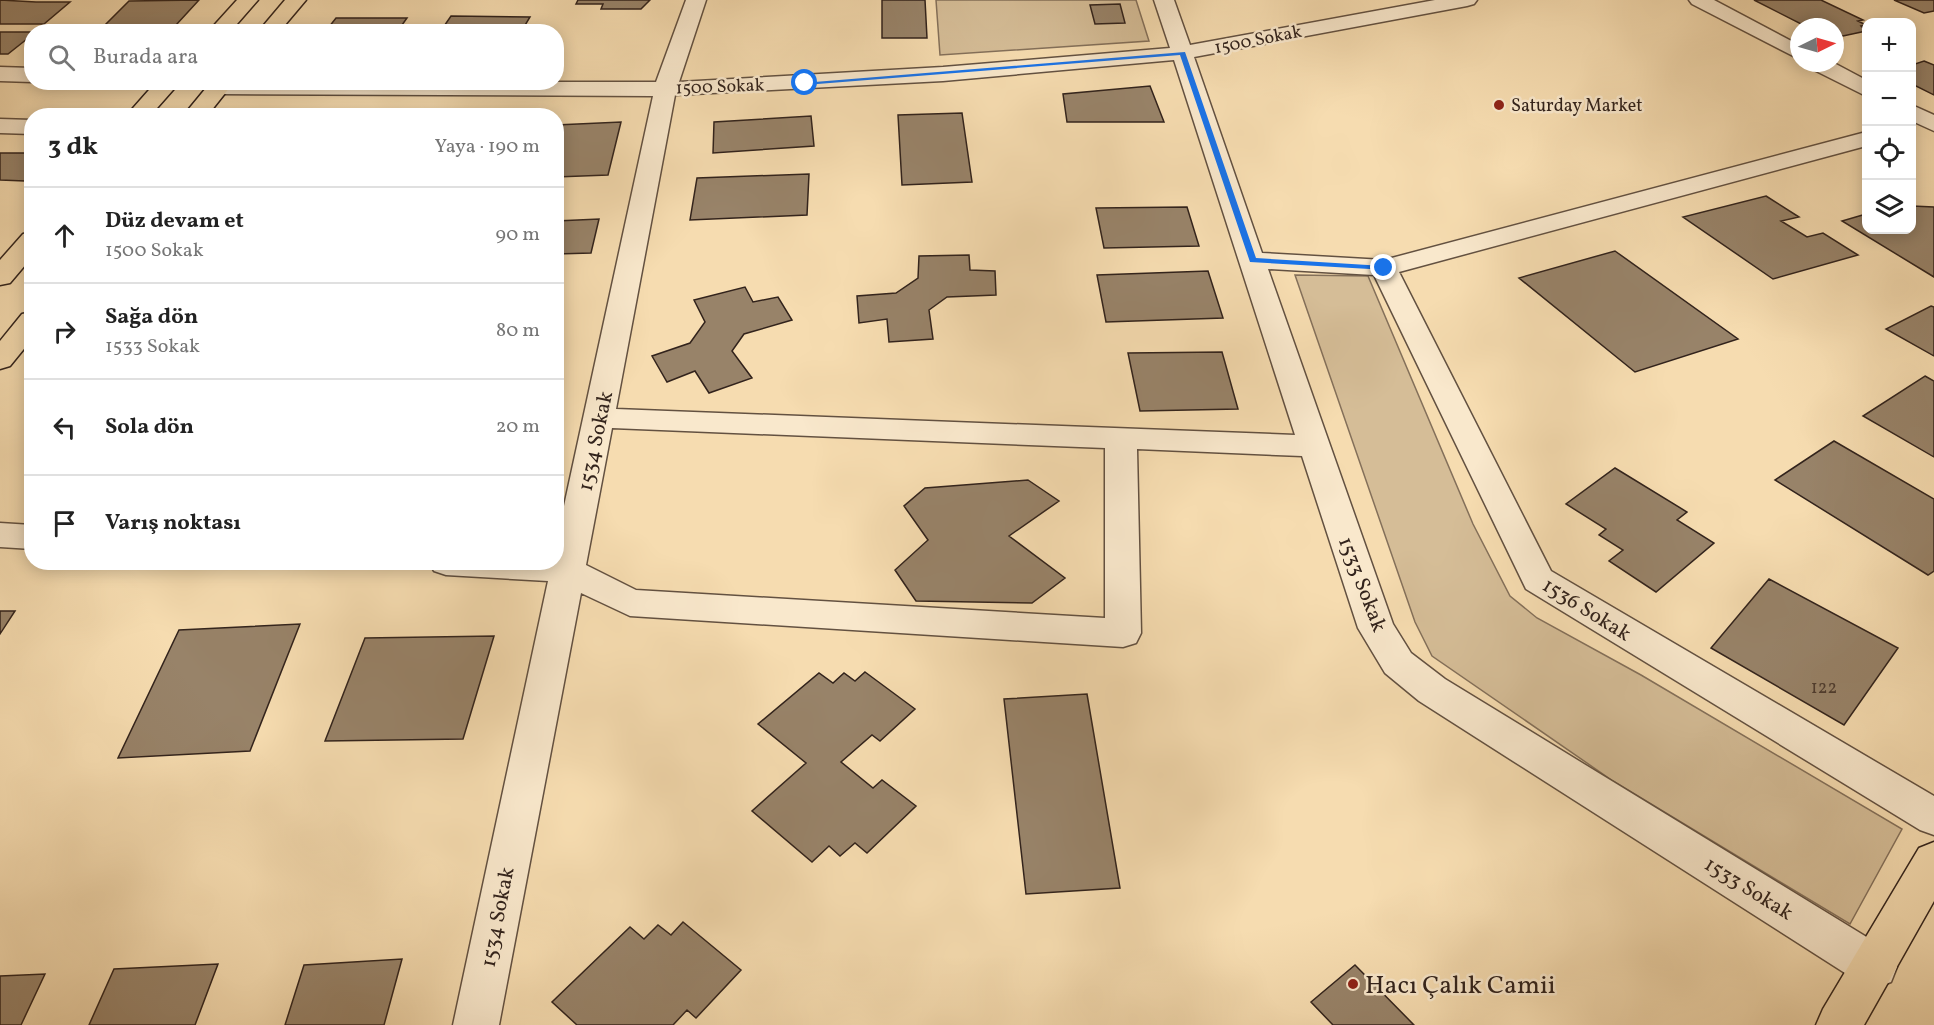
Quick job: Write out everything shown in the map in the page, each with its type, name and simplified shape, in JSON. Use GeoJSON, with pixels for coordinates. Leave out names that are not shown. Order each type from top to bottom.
{"type":"FeatureCollection","features":[{"type":"Feature","properties":{"kind":"main road"},"geometry":{"type":"LineString","coordinates":[[226,24],[248,0]]}},
{"type":"Feature","properties":{"kind":"main road"},"geometry":{"type":"LineString","coordinates":[[275,24],[297,0]]}},
{"type":"Feature","properties":{"kind":"main road"},"geometry":{"type":"LineString","coordinates":[[145,108],[161,90]]}},
{"type":"Feature","properties":{"kind":"main road"},"geometry":{"type":"LineString","coordinates":[[201,108],[217,90]]}},
{"type":"Feature","properties":{"kind":"main road"},"geometry":{"type":"LineString","coordinates":[[0,277],[24,249]]}},
{"type":"Feature","properties":{"kind":"main road"},"geometry":{"type":"LineString","coordinates":[[0,360],[24,330]]}},
{"type":"Feature","properties":{"kind":"main road"},"geometry":{"type":"LineString","coordinates":[[1839,1025],[1875,967],[1934,861]]}},
{"type":"Feature","properties":{"kind":"street","name":"1534 Sokak"},"geometry":{"type":"LineString","coordinates":[[476,1025],[665,88],[696,0]]}},
{"type":"Feature","properties":{"kind":"street","name":"1533 Sokak"},"geometry":{"type":"LineString","coordinates":[[1164,0],[1376,628],[1398,663],[1432,690],[1875,967]]}},
{"type":"Feature","properties":{"kind":"street","name":"1500 Sokak"},"geometry":{"type":"LineString","coordinates":[[564,87],[665,88],[932,75],[1183,53],[1467,0]]}},
{"type":"Feature","properties":{"kind":"street"},"geometry":{"type":"LineString","coordinates":[[1699,0],[1790,48]]}},
{"type":"Feature","properties":{"kind":"street"},"geometry":{"type":"LineString","coordinates":[[1835,72],[1862,87]]}},
{"type":"Feature","properties":{"kind":"street"},"geometry":{"type":"LineString","coordinates":[[0,75],[24,75]]}},
{"type":"Feature","properties":{"kind":"street"},"geometry":{"type":"LineString","coordinates":[[0,126],[24,127]]}},
{"type":"Feature","properties":{"kind":"street"},"geometry":{"type":"LineString","coordinates":[[1253,260],[1384,268],[1862,140]]}},
{"type":"Feature","properties":{"kind":"street","name":"1536 Sokak"},"geometry":{"type":"LineString","coordinates":[[1384,268],[1538,580],[1934,817]]}},
{"type":"Feature","properties":{"kind":"street"},"geometry":{"type":"LineString","coordinates":[[600,418],[1313,446]]}},
{"type":"Feature","properties":{"kind":"street"},"geometry":{"type":"LineString","coordinates":[[564,570],[630,603],[1123,633],[1121,439]]}},
{"type":"Feature","properties":{"kind":"street"},"geometry":{"type":"LineString","coordinates":[[0,535],[24,536]]}},
{"type":"Feature","properties":{"kind":"shaded area"},"geometry":{"type":"Polygon","coordinates":[[[936,0],[1136,0],[1149,41],[940,55],[936,0]]]}},
{"type":"Feature","properties":{"kind":"shaded area"},"geometry":{"type":"Polygon","coordinates":[[[1295,275],[1368,276],[1473,524],[1510,596],[1537,618],[1641,675],[1902,829],[1850,924],[1613,781],[1432,656],[1415,622],[1295,275]]]}},
{"type":"Feature","properties":{"kind":"building"},"geometry":{"type":"Polygon","coordinates":[[[0,0],[70,2],[44,24],[0,24],[0,0]]]}},
{"type":"Feature","properties":{"kind":"building"},"geometry":{"type":"Polygon","coordinates":[[[199,0],[177,24],[106,24],[129,1],[199,0]]]}},
{"type":"Feature","properties":{"kind":"building"},"geometry":{"type":"Polygon","coordinates":[[[578,0],[650,0],[641,9],[601,9],[603,4],[576,4],[578,0]]]}},
{"type":"Feature","properties":{"kind":"building"},"geometry":{"type":"Polygon","coordinates":[[[882,0],[925,0],[927,38],[882,38],[882,0]]]}},
{"type":"Feature","properties":{"kind":"building"},"geometry":{"type":"Polygon","coordinates":[[[1754,0],[1821,0],[1862,20],[1858,21],[1862,23],[1862,32],[1844,36],[1844,18],[1790,18],[1754,0]]]}},
{"type":"Feature","properties":{"kind":"building"},"geometry":{"type":"Polygon","coordinates":[[[1894,0],[1934,0],[1934,11],[1924,13],[1894,0]]]}},
{"type":"Feature","properties":{"kind":"building"},"geometry":{"type":"Polygon","coordinates":[[[1120,4],[1125,23],[1095,24],[1090,5],[1120,4]]]}},
{"type":"Feature","properties":{"kind":"building"},"geometry":{"type":"Polygon","coordinates":[[[451,16],[530,17],[526,24],[446,24],[451,16]]]}},
{"type":"Feature","properties":{"kind":"building"},"geometry":{"type":"Polygon","coordinates":[[[336,18],[407,18],[403,24],[331,24],[336,18]]]}},
{"type":"Feature","properties":{"kind":"building"},"geometry":{"type":"Polygon","coordinates":[[[0,32],[24,32],[24,41],[8,54],[0,54],[0,32]]]}},
{"type":"Feature","properties":{"kind":"building"},"geometry":{"type":"Polygon","coordinates":[[[1924,61],[1934,65],[1934,95],[1916,86],[1916,64],[1924,61]]]}},
{"type":"Feature","properties":{"kind":"building"},"geometry":{"type":"Polygon","coordinates":[[[1150,86],[1164,122],[1067,122],[1063,94],[1150,86]]]}},
{"type":"Feature","properties":{"kind":"building"},"geometry":{"type":"Polygon","coordinates":[[[962,113],[972,182],[902,185],[898,115],[962,113]]]}},
{"type":"Feature","properties":{"kind":"building"},"geometry":{"type":"Polygon","coordinates":[[[811,116],[814,146],[713,153],[714,122],[811,116]]]}},
{"type":"Feature","properties":{"kind":"building"},"geometry":{"type":"Polygon","coordinates":[[[621,122],[608,175],[564,177],[564,125],[621,122]]]}},
{"type":"Feature","properties":{"kind":"building"},"geometry":{"type":"Polygon","coordinates":[[[0,153],[24,153],[24,181],[0,180],[0,153]]]}},
{"type":"Feature","properties":{"kind":"building"},"geometry":{"type":"Polygon","coordinates":[[[809,174],[807,215],[690,220],[697,178],[809,174]]]}},
{"type":"Feature","properties":{"kind":"building"},"geometry":{"type":"Polygon","coordinates":[[[1766,196],[1799,217],[1781,221],[1807,237],[1823,233],[1858,255],[1773,279],[1683,217],[1766,196]]]}},
{"type":"Feature","properties":{"kind":"building"},"geometry":{"type":"Polygon","coordinates":[[[1916,206],[1934,207],[1934,277],[1863,234],[1916,234],[1916,206]]]}},
{"type":"Feature","properties":{"kind":"building"},"geometry":{"type":"Polygon","coordinates":[[[1187,207],[1199,246],[1104,248],[1096,208],[1187,207]]]}},
{"type":"Feature","properties":{"kind":"building"},"geometry":{"type":"Polygon","coordinates":[[[1862,215],[1862,233],[1842,221],[1862,215]]]}},
{"type":"Feature","properties":{"kind":"building"},"geometry":{"type":"Polygon","coordinates":[[[599,219],[591,253],[564,254],[564,221],[599,219]]]}},
{"type":"Feature","properties":{"kind":"building"},"geometry":{"type":"Polygon","coordinates":[[[1615,251],[1738,339],[1635,372],[1519,278],[1615,251]]]}},
{"type":"Feature","properties":{"kind":"building"},"geometry":{"type":"Polygon","coordinates":[[[969,255],[970,270],[995,271],[996,295],[947,297],[929,310],[933,339],[889,342],[887,319],[859,323],[857,296],[896,293],[918,278],[919,256],[969,255]]]}},
{"type":"Feature","properties":{"kind":"building"},"geometry":{"type":"Polygon","coordinates":[[[1208,271],[1223,318],[1106,322],[1097,275],[1208,271]]]}},
{"type":"Feature","properties":{"kind":"building"},"geometry":{"type":"Polygon","coordinates":[[[745,287],[753,302],[778,297],[792,320],[744,334],[732,351],[752,378],[709,393],[695,371],[667,382],[652,356],[690,343],[705,322],[694,300],[745,287]]]}},
{"type":"Feature","properties":{"kind":"building"},"geometry":{"type":"Polygon","coordinates":[[[1931,306],[1934,307],[1934,356],[1886,329],[1931,306]]]}},
{"type":"Feature","properties":{"kind":"building"},"geometry":{"type":"Polygon","coordinates":[[[1222,352],[1238,409],[1140,411],[1128,353],[1222,352]]]}},
{"type":"Feature","properties":{"kind":"building"},"geometry":{"type":"Polygon","coordinates":[[[1925,376],[1934,381],[1934,457],[1863,416],[1925,376]]]}},
{"type":"Feature","properties":{"kind":"building"},"geometry":{"type":"Polygon","coordinates":[[[1834,441],[1934,499],[1934,571],[1928,575],[1775,480],[1834,441]]]}},
{"type":"Feature","properties":{"kind":"building"},"geometry":{"type":"Polygon","coordinates":[[[1615,468],[1687,512],[1677,520],[1714,543],[1656,592],[1609,561],[1623,550],[1599,535],[1606,529],[1566,504],[1615,468]]]}},
{"type":"Feature","properties":{"kind":"building"},"geometry":{"type":"Polygon","coordinates":[[[1028,480],[1059,501],[1009,536],[1065,578],[1032,603],[916,601],[895,570],[928,540],[904,506],[925,488],[1028,480]]]}},
{"type":"Feature","properties":{"kind":"building"},"geometry":{"type":"Polygon","coordinates":[[[1769,579],[1898,648],[1844,725],[1711,648],[1769,579]]]}},
{"type":"Feature","properties":{"kind":"building"},"geometry":{"type":"Polygon","coordinates":[[[0,611],[15,611],[0,634],[0,611]]]}},
{"type":"Feature","properties":{"kind":"building"},"geometry":{"type":"Polygon","coordinates":[[[300,624],[250,751],[118,758],[179,630],[300,624]]]}},
{"type":"Feature","properties":{"kind":"building"},"geometry":{"type":"Polygon","coordinates":[[[494,636],[463,739],[325,741],[365,638],[494,636]]]}},
{"type":"Feature","properties":{"kind":"building"},"geometry":{"type":"Polygon","coordinates":[[[865,672],[915,709],[880,741],[872,735],[841,762],[873,788],[882,780],[916,806],[867,853],[855,843],[840,856],[829,846],[812,862],[752,811],[806,763],[758,724],[819,673],[833,683],[844,673],[855,681],[865,672]]]}},
{"type":"Feature","properties":{"kind":"building"},"geometry":{"type":"Polygon","coordinates":[[[1087,694],[1120,888],[1026,894],[1004,699],[1087,694]]]}},
{"type":"Feature","properties":{"kind":"building"},"geometry":{"type":"Polygon","coordinates":[[[683,922],[741,970],[696,1018],[687,1010],[673,1025],[577,1025],[552,1002],[630,927],[644,939],[658,925],[671,935],[683,922]]]}},
{"type":"Feature","properties":{"kind":"building"},"geometry":{"type":"Polygon","coordinates":[[[402,959],[384,1025],[285,1025],[304,965],[402,959]]]}},
{"type":"Feature","properties":{"kind":"building"},"geometry":{"type":"Polygon","coordinates":[[[218,964],[195,1025],[89,1025],[114,969],[218,964]]]}},
{"type":"Feature","properties":{"kind":"building","name":"Hacı Çalık Camii"},"geometry":{"type":"Polygon","coordinates":[[[1355,965],[1414,1025],[1333,1025],[1311,1002],[1355,965]]]}},
{"type":"Feature","properties":{"kind":"building"},"geometry":{"type":"Polygon","coordinates":[[[45,974],[21,1025],[0,1025],[0,976],[45,974]]]}},
{"type":"Feature","properties":{"kind":"place","name":"Saturday Market"},"geometry":{"type":"Point","coordinates":[1499,105]}},
{"type":"Feature","properties":{"kind":"place","name":"Hacı Çalık Camii"},"geometry":{"type":"Point","coordinates":[1353,984]}},
{"type":"Feature","properties":{"kind":"route"},"geometry":{"type":"LineString","coordinates":[[805,83],[943,74],[1183,53],[1253,260],[1384,268]]}}]}
